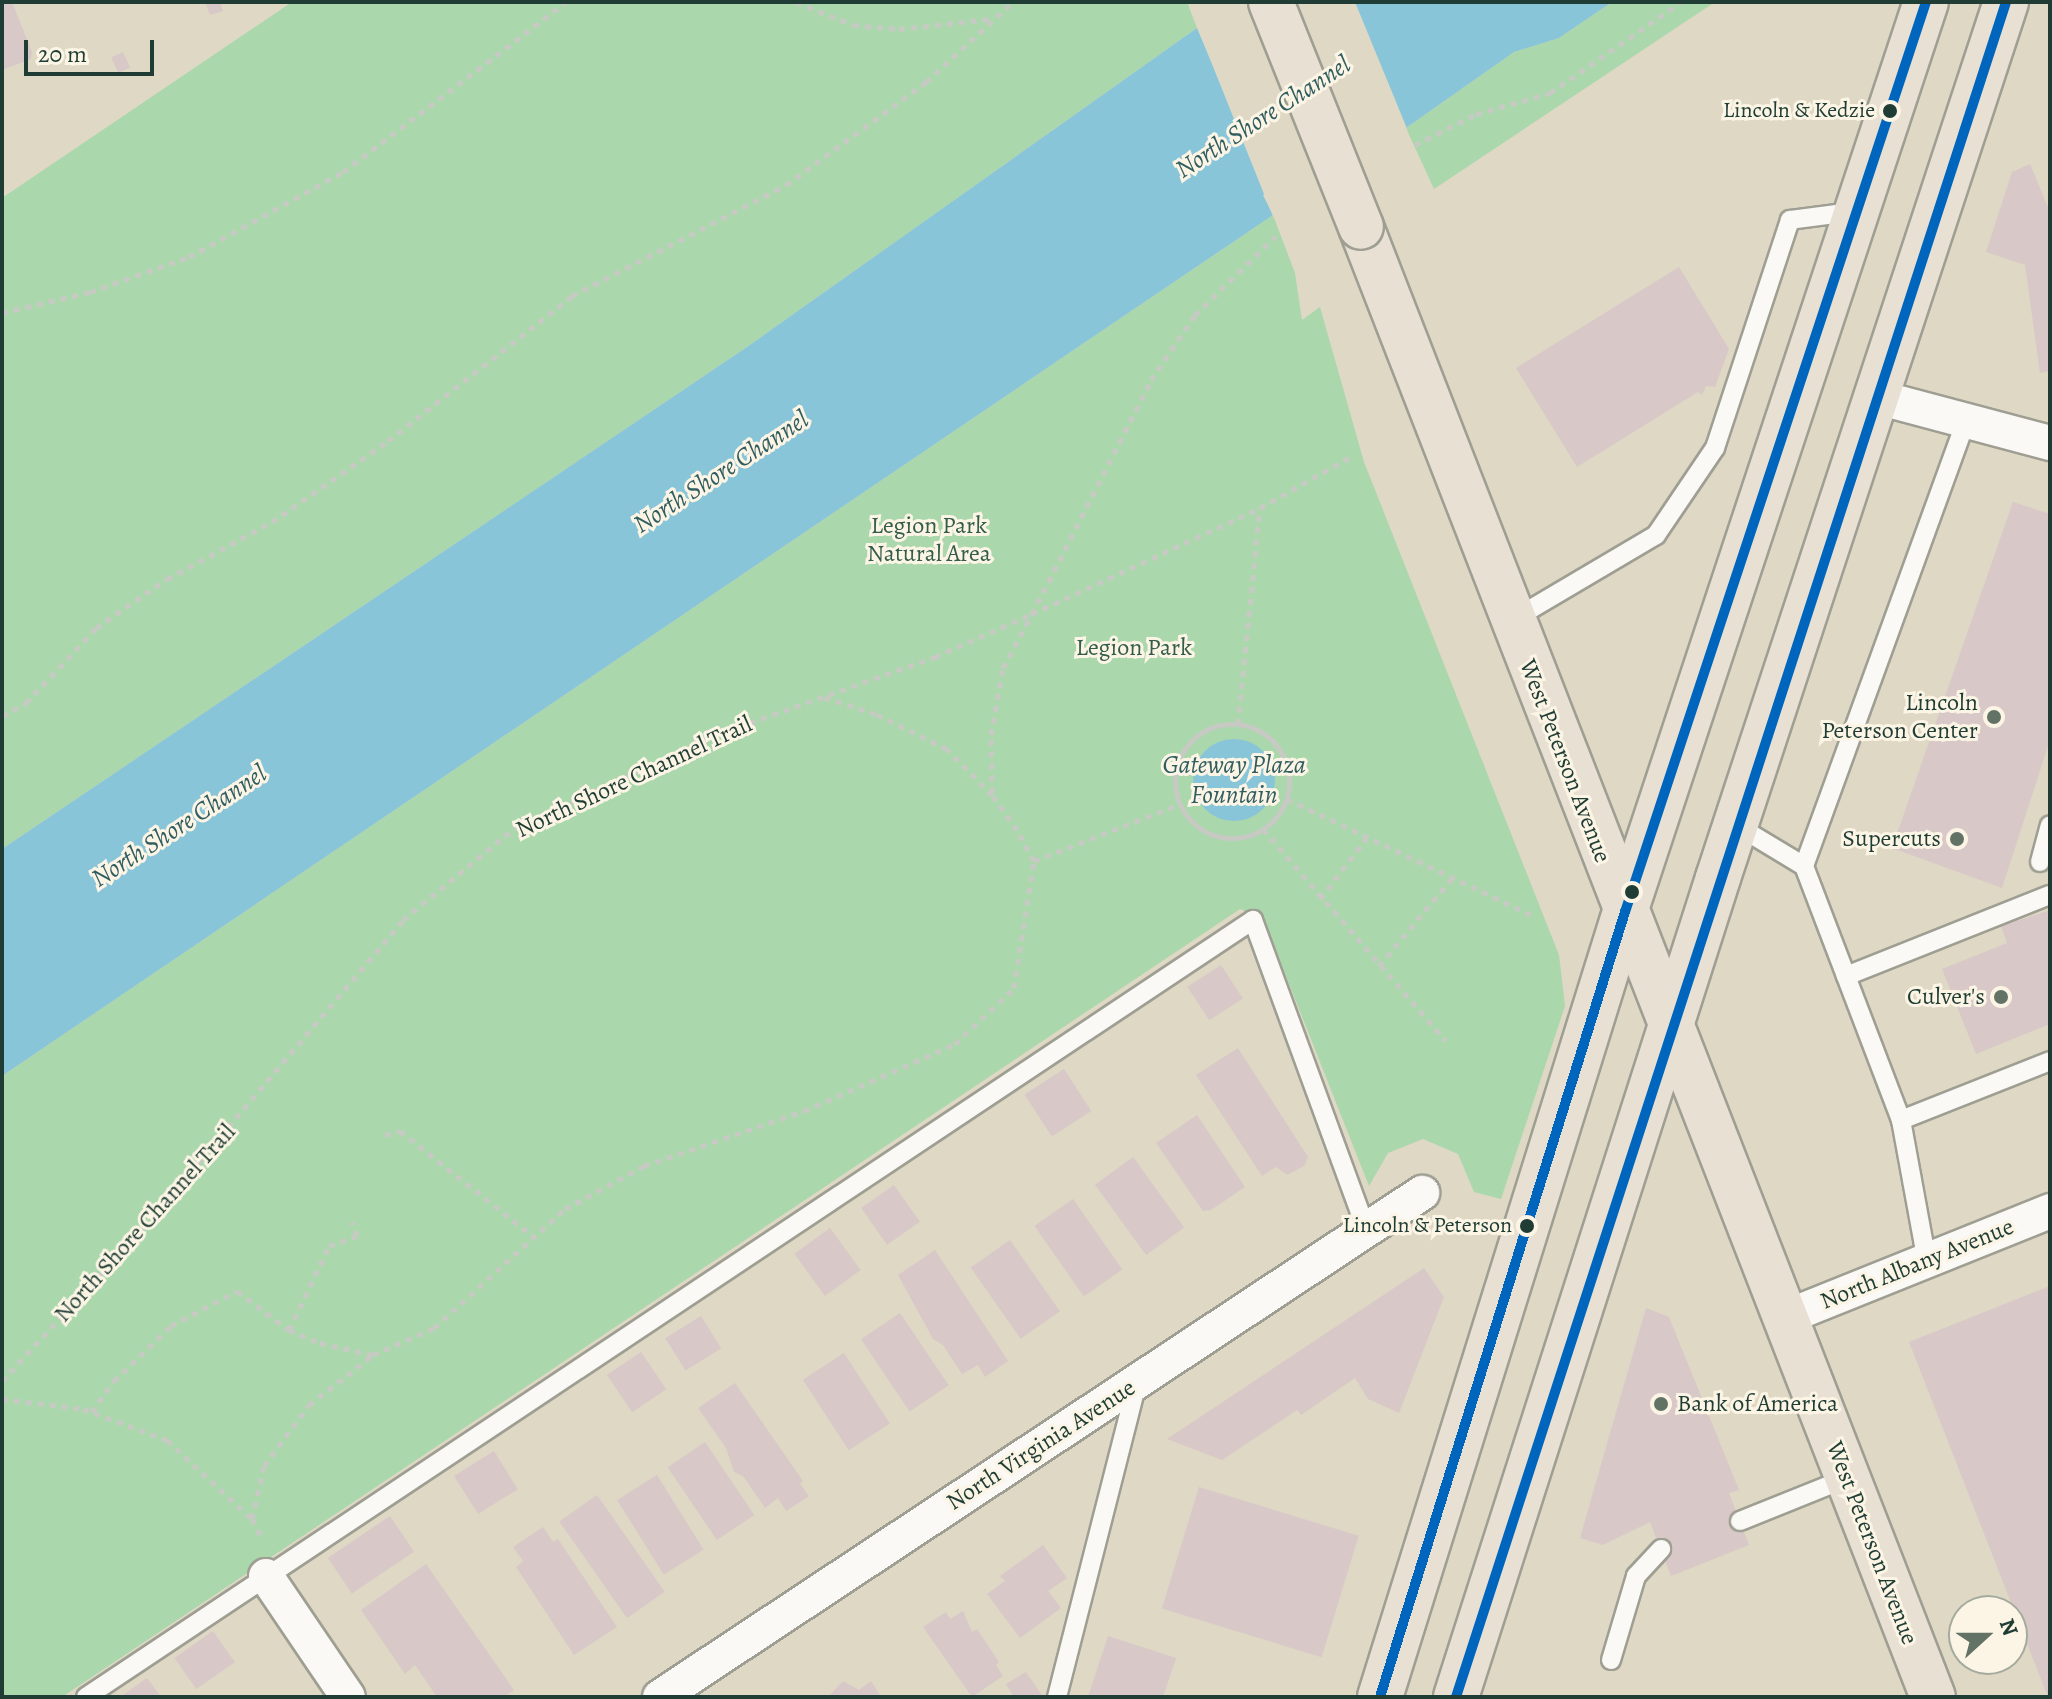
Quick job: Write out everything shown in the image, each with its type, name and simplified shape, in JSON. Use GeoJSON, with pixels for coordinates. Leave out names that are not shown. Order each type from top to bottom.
{"type":"FeatureCollection","features":[{"type":"Feature","properties":{"kind":"main road","name":"West Peterson Avenue"},"geometry":{"type":"LineString","coordinates":[[1271,2],[1933,1697]]}},
{"type":"Feature","properties":{"kind":"main road"},"geometry":{"type":"LineString","coordinates":[[1380,1697],[1625,912],[1860,211],[1926,2]]}},
{"type":"Feature","properties":{"kind":"main road"},"geometry":{"type":"LineString","coordinates":[[1456,1697],[1736,825],[2006,2]]}},
{"type":"Feature","properties":{"kind":"street"},"geometry":{"type":"LineString","coordinates":[[1877,397],[2050,443]]}},
{"type":"Feature","properties":{"kind":"street","name":"North Virginia Avenue"},"geometry":{"type":"LineString","coordinates":[[660,1697],[1422,1193]]}},
{"type":"Feature","properties":{"kind":"street","name":"North Albany Avenue"},"geometry":{"type":"LineString","coordinates":[[1784,1318],[2050,1211]]}},
{"type":"Feature","properties":{"kind":"street"},"geometry":{"type":"LineString","coordinates":[[273,1572],[348,1697]]}},
{"type":"Feature","properties":{"kind":"lane"},"geometry":{"type":"LineString","coordinates":[[1511,621],[1656,535],[1715,448],[1790,220],[1860,211]]}},
{"type":"Feature","properties":{"kind":"lane"},"geometry":{"type":"LineString","coordinates":[[1804,866],[1966,420]]}},
{"type":"Feature","properties":{"kind":"lane"},"geometry":{"type":"LineString","coordinates":[[1736,825],[1804,866],[1901,1120],[1927,1261]]}},
{"type":"Feature","properties":{"kind":"lane"},"geometry":{"type":"LineString","coordinates":[[2050,825],[2040,862],[2050,858]]}},
{"type":"Feature","properties":{"kind":"lane"},"geometry":{"type":"LineString","coordinates":[[1846,976],[2050,895]]}},
{"type":"Feature","properties":{"kind":"lane"},"geometry":{"type":"LineString","coordinates":[[86,1697],[1253,920],[1366,1229]]}},
{"type":"Feature","properties":{"kind":"lane"},"geometry":{"type":"LineString","coordinates":[[1901,1120],[2050,1061]]}},
{"type":"Feature","properties":{"kind":"lane"},"geometry":{"type":"LineString","coordinates":[[1057,1697],[1138,1381]]}},
{"type":"Feature","properties":{"kind":"lane"},"geometry":{"type":"LineString","coordinates":[[1740,1521],[1847,1478]]}},
{"type":"Feature","properties":{"kind":"lane"},"geometry":{"type":"LineString","coordinates":[[1611,1660],[1636,1576],[1661,1549]]}},
{"type":"Feature","properties":{"kind":"path"},"geometry":{"type":"LineString","coordinates":[[2,313],[90,292],[189,257],[331,179],[483,70],[566,2]]}},
{"type":"Feature","properties":{"kind":"path"},"geometry":{"type":"LineString","coordinates":[[796,2],[853,25],[899,29],[990,19]]}},
{"type":"Feature","properties":{"kind":"path"},"geometry":{"type":"LineString","coordinates":[[2,716],[26,703],[108,620],[167,579],[272,522],[388,441],[572,296],[786,185],[926,82],[990,19],[1013,2]]}},
{"type":"Feature","properties":{"kind":"path"},"geometry":{"type":"LineString","coordinates":[[1415,145],[1476,114],[1550,93],[1681,2]]}},
{"type":"Feature","properties":{"kind":"path"},"geometry":{"type":"LineString","coordinates":[[992,795],[991,735],[1003,668],[1151,380],[1195,315],[1276,236]]}},
{"type":"Feature","properties":{"kind":"path","name":"North Shore Channel Trail"},"geometry":{"type":"LineString","coordinates":[[2,1381],[152,1217],[403,920],[516,827],[727,731],[935,657],[1032,614],[1260,508],[1350,457]]}},
{"type":"Feature","properties":{"kind":"path"},"geometry":{"type":"LineString","coordinates":[[1238,724],[1260,508]]}},
{"type":"Feature","properties":{"kind":"path"},"geometry":{"type":"LineString","coordinates":[[252,1519],[264,1466],[309,1405],[373,1355],[434,1328],[565,1209],[644,1166],[804,1111],[955,1044],[1014,988],[1034,861],[992,795],[947,749],[876,714],[822,697]]}},
{"type":"Feature","properties":{"kind":"path"},"geometry":{"type":"LineString","coordinates":[[1238,724],[1269,737],[1280,750],[1290,782],[1287,799],[1263,829],[1225,838],[1190,821],[1180,804],[1175,785],[1186,747],[1200,734],[1238,724]]}},
{"type":"Feature","properties":{"kind":"path"},"geometry":{"type":"LineString","coordinates":[[1287,799],[1533,916]]}},
{"type":"Feature","properties":{"kind":"path"},"geometry":{"type":"LineString","coordinates":[[1034,861],[1180,804]]}},
{"type":"Feature","properties":{"kind":"path"},"geometry":{"type":"LineString","coordinates":[[1263,829],[1320,899],[1446,1041]]}},
{"type":"Feature","properties":{"kind":"path"},"geometry":{"type":"LineString","coordinates":[[1320,899],[1366,839]]}},
{"type":"Feature","properties":{"kind":"path"},"geometry":{"type":"LineString","coordinates":[[1379,966],[1454,876]]}},
{"type":"Feature","properties":{"kind":"path"},"geometry":{"type":"LineString","coordinates":[[385,1135],[400,1131],[534,1237]]}},
{"type":"Feature","properties":{"kind":"path"},"geometry":{"type":"LineString","coordinates":[[289,1330],[329,1246],[357,1236],[352,1222]]}},
{"type":"Feature","properties":{"kind":"path"},"geometry":{"type":"LineString","coordinates":[[92,1412],[114,1381],[171,1326],[237,1291],[289,1330],[373,1355]]}},
{"type":"Feature","properties":{"kind":"path"},"geometry":{"type":"LineString","coordinates":[[2,1399],[92,1412],[167,1440],[252,1519],[273,1572]]}},
{"type":"Feature","properties":{"kind":"green space"},"geometry":{"type":"Polygon","coordinates":[[[292,2],[1187,2],[1197,28],[747,347],[2,849],[2,198],[292,2]]]}},
{"type":"Feature","properties":{"kind":"green space"},"geometry":{"type":"Polygon","coordinates":[[[1612,2],[1715,2],[1434,189],[1406,128],[1514,52],[1559,38],[1612,2]]]}},
{"type":"Feature","properties":{"kind":"green space","name":"Legion Park"},"geometry":{"type":"Polygon","coordinates":[[[1273,215],[1295,273],[1302,320],[1320,307],[1364,462],[1559,955],[1565,1006],[1501,1199],[1474,1192],[1458,1154],[1423,1139],[1388,1153],[1369,1186],[1263,918],[1240,909],[62,1697],[2,1697],[2,1076],[1273,215]]]}},
{"type":"Feature","properties":{"kind":"water","name":"North Shore Channel"},"geometry":{"type":"Polygon","coordinates":[[[1325,2],[1612,2],[1559,38],[1514,52],[1406,128],[1397,107],[1263,195],[1273,215],[2,1076],[2,849],[747,347],[1197,28],[1217,75],[1325,2]]]}},
{"type":"Feature","properties":{"kind":"water","name":"Gateway Plaza Fountain"},"geometry":{"type":"Polygon","coordinates":[[[1226,739],[1242,739],[1257,746],[1268,757],[1275,780],[1272,796],[1263,809],[1242,821],[1226,821],[1211,814],[1200,803],[1193,788],[1193,772],[1200,757],[1211,746],[1226,739]]]}},
{"type":"Feature","properties":{"kind":"pier"},"geometry":{"type":"Polygon","coordinates":[[[1318,2],[1355,2],[1408,131],[1395,112],[1268,196],[1274,219],[1196,24],[1218,69],[1318,2]]]}},
{"type":"Feature","properties":{"kind":"building"},"geometry":{"type":"Polygon","coordinates":[[[2,2],[12,2],[32,52],[31,59],[2,70],[2,2]]]}},
{"type":"Feature","properties":{"kind":"building"},"geometry":{"type":"Polygon","coordinates":[[[205,2],[220,2],[223,11],[210,15],[205,2]]]}},
{"type":"Feature","properties":{"kind":"building"},"geometry":{"type":"Polygon","coordinates":[[[123,52],[130,67],[118,73],[111,57],[123,52]]]}},
{"type":"Feature","properties":{"kind":"building"},"geometry":{"type":"Polygon","coordinates":[[[2030,164],[2050,212],[2050,371],[2040,373],[2025,265],[1986,252],[2012,172],[2030,164]]]}},
{"type":"Feature","properties":{"kind":"building"},"geometry":{"type":"Polygon","coordinates":[[[1679,267],[1729,349],[1715,387],[1706,386],[1702,395],[1698,392],[1577,467],[1516,368],[1679,267]]]}},
{"type":"Feature","properties":{"kind":"building","name":"Lincoln Peterson Center"},"geometry":{"type":"Polygon","coordinates":[[[2013,502],[2050,514],[2050,740],[2002,888],[1892,848],[2013,502]]]}},
{"type":"Feature","properties":{"kind":"building","name":"Culver's"},"geometry":{"type":"Polygon","coordinates":[[[2050,910],[2050,1024],[1976,1054],[1942,969],[2007,943],[2001,926],[2050,910]]]}},
{"type":"Feature","properties":{"kind":"building"},"geometry":{"type":"Polygon","coordinates":[[[1221,965],[1243,999],[1209,1020],[1187,987],[1221,965]]]}},
{"type":"Feature","properties":{"kind":"building"},"geometry":{"type":"Polygon","coordinates":[[[1238,1048],[1308,1157],[1304,1166],[1287,1175],[1276,1167],[1262,1176],[1196,1075],[1238,1048]]]}},
{"type":"Feature","properties":{"kind":"building"},"geometry":{"type":"Polygon","coordinates":[[[1064,1069],[1091,1111],[1052,1137],[1025,1095],[1064,1069]]]}},
{"type":"Feature","properties":{"kind":"building"},"geometry":{"type":"Polygon","coordinates":[[[1197,1115],[1245,1187],[1211,1210],[1203,1211],[1156,1143],[1197,1115]]]}},
{"type":"Feature","properties":{"kind":"building"},"geometry":{"type":"Polygon","coordinates":[[[1133,1157],[1184,1227],[1146,1255],[1095,1185],[1133,1157]]]}},
{"type":"Feature","properties":{"kind":"building"},"geometry":{"type":"Polygon","coordinates":[[[894,1185],[920,1222],[887,1245],[861,1208],[894,1185]]]}},
{"type":"Feature","properties":{"kind":"building"},"geometry":{"type":"Polygon","coordinates":[[[1073,1199],[1122,1269],[1084,1296],[1034,1226],[1073,1199]]]}},
{"type":"Feature","properties":{"kind":"building"},"geometry":{"type":"Polygon","coordinates":[[[830,1228],[861,1270],[825,1296],[794,1254],[830,1228]]]}},
{"type":"Feature","properties":{"kind":"building"},"geometry":{"type":"Polygon","coordinates":[[[1010,1240],[1060,1311],[1021,1339],[971,1268],[1010,1240]]]}},
{"type":"Feature","properties":{"kind":"building"},"geometry":{"type":"Polygon","coordinates":[[[935,1250],[1008,1361],[985,1377],[978,1365],[962,1374],[943,1345],[933,1339],[898,1275],[935,1250]]]}},
{"type":"Feature","properties":{"kind":"building"},"geometry":{"type":"Polygon","coordinates":[[[1424,1268],[1444,1297],[1399,1413],[1368,1399],[1355,1378],[1301,1415],[1297,1410],[1222,1460],[1167,1439],[1424,1268]]]}},
{"type":"Feature","properties":{"kind":"building"},"geometry":{"type":"Polygon","coordinates":[[[2050,1286],[2050,1697],[2028,1646],[2028,1595],[2008,1595],[1909,1342],[2050,1286]]]}},
{"type":"Feature","properties":{"kind":"building","name":"Bank of America"},"geometry":{"type":"Polygon","coordinates":[[[1646,1308],[1669,1317],[1739,1490],[1729,1493],[1749,1545],[1671,1576],[1650,1522],[1603,1545],[1580,1538],[1646,1308]]]}},
{"type":"Feature","properties":{"kind":"building"},"geometry":{"type":"Polygon","coordinates":[[[900,1313],[949,1385],[910,1411],[861,1339],[900,1313]]]}},
{"type":"Feature","properties":{"kind":"building"},"geometry":{"type":"Polygon","coordinates":[[[701,1316],[721,1348],[686,1370],[665,1338],[701,1316]]]}},
{"type":"Feature","properties":{"kind":"building"},"geometry":{"type":"Polygon","coordinates":[[[641,1352],[666,1389],[632,1412],[607,1375],[641,1352]]]}},
{"type":"Feature","properties":{"kind":"building"},"geometry":{"type":"Polygon","coordinates":[[[844,1353],[890,1423],[849,1450],[803,1380],[844,1353]]]}},
{"type":"Feature","properties":{"kind":"building"},"geometry":{"type":"Polygon","coordinates":[[[735,1383],[803,1481],[800,1484],[809,1496],[786,1511],[778,1498],[765,1508],[743,1476],[734,1472],[726,1448],[698,1408],[735,1383]]]}},
{"type":"Feature","properties":{"kind":"building"},"geometry":{"type":"Polygon","coordinates":[[[705,1442],[754,1515],[717,1540],[668,1467],[705,1442]]]}},
{"type":"Feature","properties":{"kind":"building"},"geometry":{"type":"Polygon","coordinates":[[[494,1451],[518,1489],[478,1514],[454,1476],[494,1451]]]}},
{"type":"Feature","properties":{"kind":"building"},"geometry":{"type":"Polygon","coordinates":[[[657,1475],[704,1550],[664,1575],[617,1500],[657,1475]]]}},
{"type":"Feature","properties":{"kind":"building"},"geometry":{"type":"Polygon","coordinates":[[[1199,1487],[1359,1536],[1322,1657],[1162,1608],[1199,1487]]]}},
{"type":"Feature","properties":{"kind":"building"},"geometry":{"type":"Polygon","coordinates":[[[597,1495],[665,1592],[627,1618],[559,1521],[597,1495]]]}},
{"type":"Feature","properties":{"kind":"building"},"geometry":{"type":"Polygon","coordinates":[[[390,1516],[414,1552],[352,1594],[328,1558],[390,1516]]]}},
{"type":"Feature","properties":{"kind":"building"},"geometry":{"type":"Polygon","coordinates":[[[543,1527],[553,1542],[558,1539],[617,1627],[574,1655],[516,1567],[523,1561],[513,1547],[543,1527]]]}},
{"type":"Feature","properties":{"kind":"building"},"geometry":{"type":"Polygon","coordinates":[[[1043,1545],[1067,1578],[1048,1591],[1061,1608],[1020,1638],[987,1594],[1005,1581],[1000,1576],[1043,1545]]]}},
{"type":"Feature","properties":{"kind":"building"},"geometry":{"type":"Polygon","coordinates":[[[426,1564],[514,1690],[504,1697],[437,1697],[415,1665],[405,1674],[361,1610],[426,1564]]]}},
{"type":"Feature","properties":{"kind":"building"},"geometry":{"type":"Polygon","coordinates":[[[963,1611],[972,1632],[977,1629],[999,1662],[996,1665],[1003,1676],[972,1697],[923,1627],[946,1612],[950,1619],[963,1611]]]}},
{"type":"Feature","properties":{"kind":"building"},"geometry":{"type":"Polygon","coordinates":[[[213,1631],[235,1662],[196,1689],[174,1658],[213,1631]]]}},
{"type":"Feature","properties":{"kind":"building"},"geometry":{"type":"Polygon","coordinates":[[[1108,1636],[1176,1658],[1163,1697],[1088,1697],[1108,1636]]]}},
{"type":"Feature","properties":{"kind":"building"},"geometry":{"type":"Polygon","coordinates":[[[1026,1672],[1043,1697],[1014,1697],[1006,1684],[1026,1672]]]}},
{"type":"Feature","properties":{"kind":"building"},"geometry":{"type":"Polygon","coordinates":[[[147,1678],[161,1697],[120,1697],[147,1678]]]}},
{"type":"Feature","properties":{"kind":"building"},"geometry":{"type":"Polygon","coordinates":[[[843,1681],[859,1690],[871,1681],[881,1697],[828,1697],[843,1681]]]}},
{"type":"Feature","properties":{"kind":"transit line"},"geometry":{"type":"LineString","coordinates":[[1380,1697],[1625,912],[1926,2]]}},
{"type":"Feature","properties":{"kind":"transit line"},"geometry":{"type":"LineString","coordinates":[[1456,1697],[2006,2]]}},
{"type":"Feature","properties":{"kind":"place","name":"Lincoln & Kedzie"},"geometry":{"type":"Point","coordinates":[1890,111]}},
{"type":"Feature","properties":{"kind":"place","name":"Lincoln Peterson Center"},"geometry":{"type":"Point","coordinates":[1994,717]}},
{"type":"Feature","properties":{"kind":"place","name":"Supercuts"},"geometry":{"type":"Point","coordinates":[1957,839]}},
{"type":"Feature","properties":{"kind":"place","name":"Culver's"},"geometry":{"type":"Point","coordinates":[2001,997]}},
{"type":"Feature","properties":{"kind":"place","name":"Lincoln & Peterson"},"geometry":{"type":"Point","coordinates":[1527,1226]}},
{"type":"Feature","properties":{"kind":"place","name":"Bank of America"},"geometry":{"type":"Point","coordinates":[1661,1404]}},
{"type":"Feature","properties":{"kind":"park label","name":"Legion Park Natural Area"},"geometry":{"type":"Point","coordinates":[929,540]}}]}
